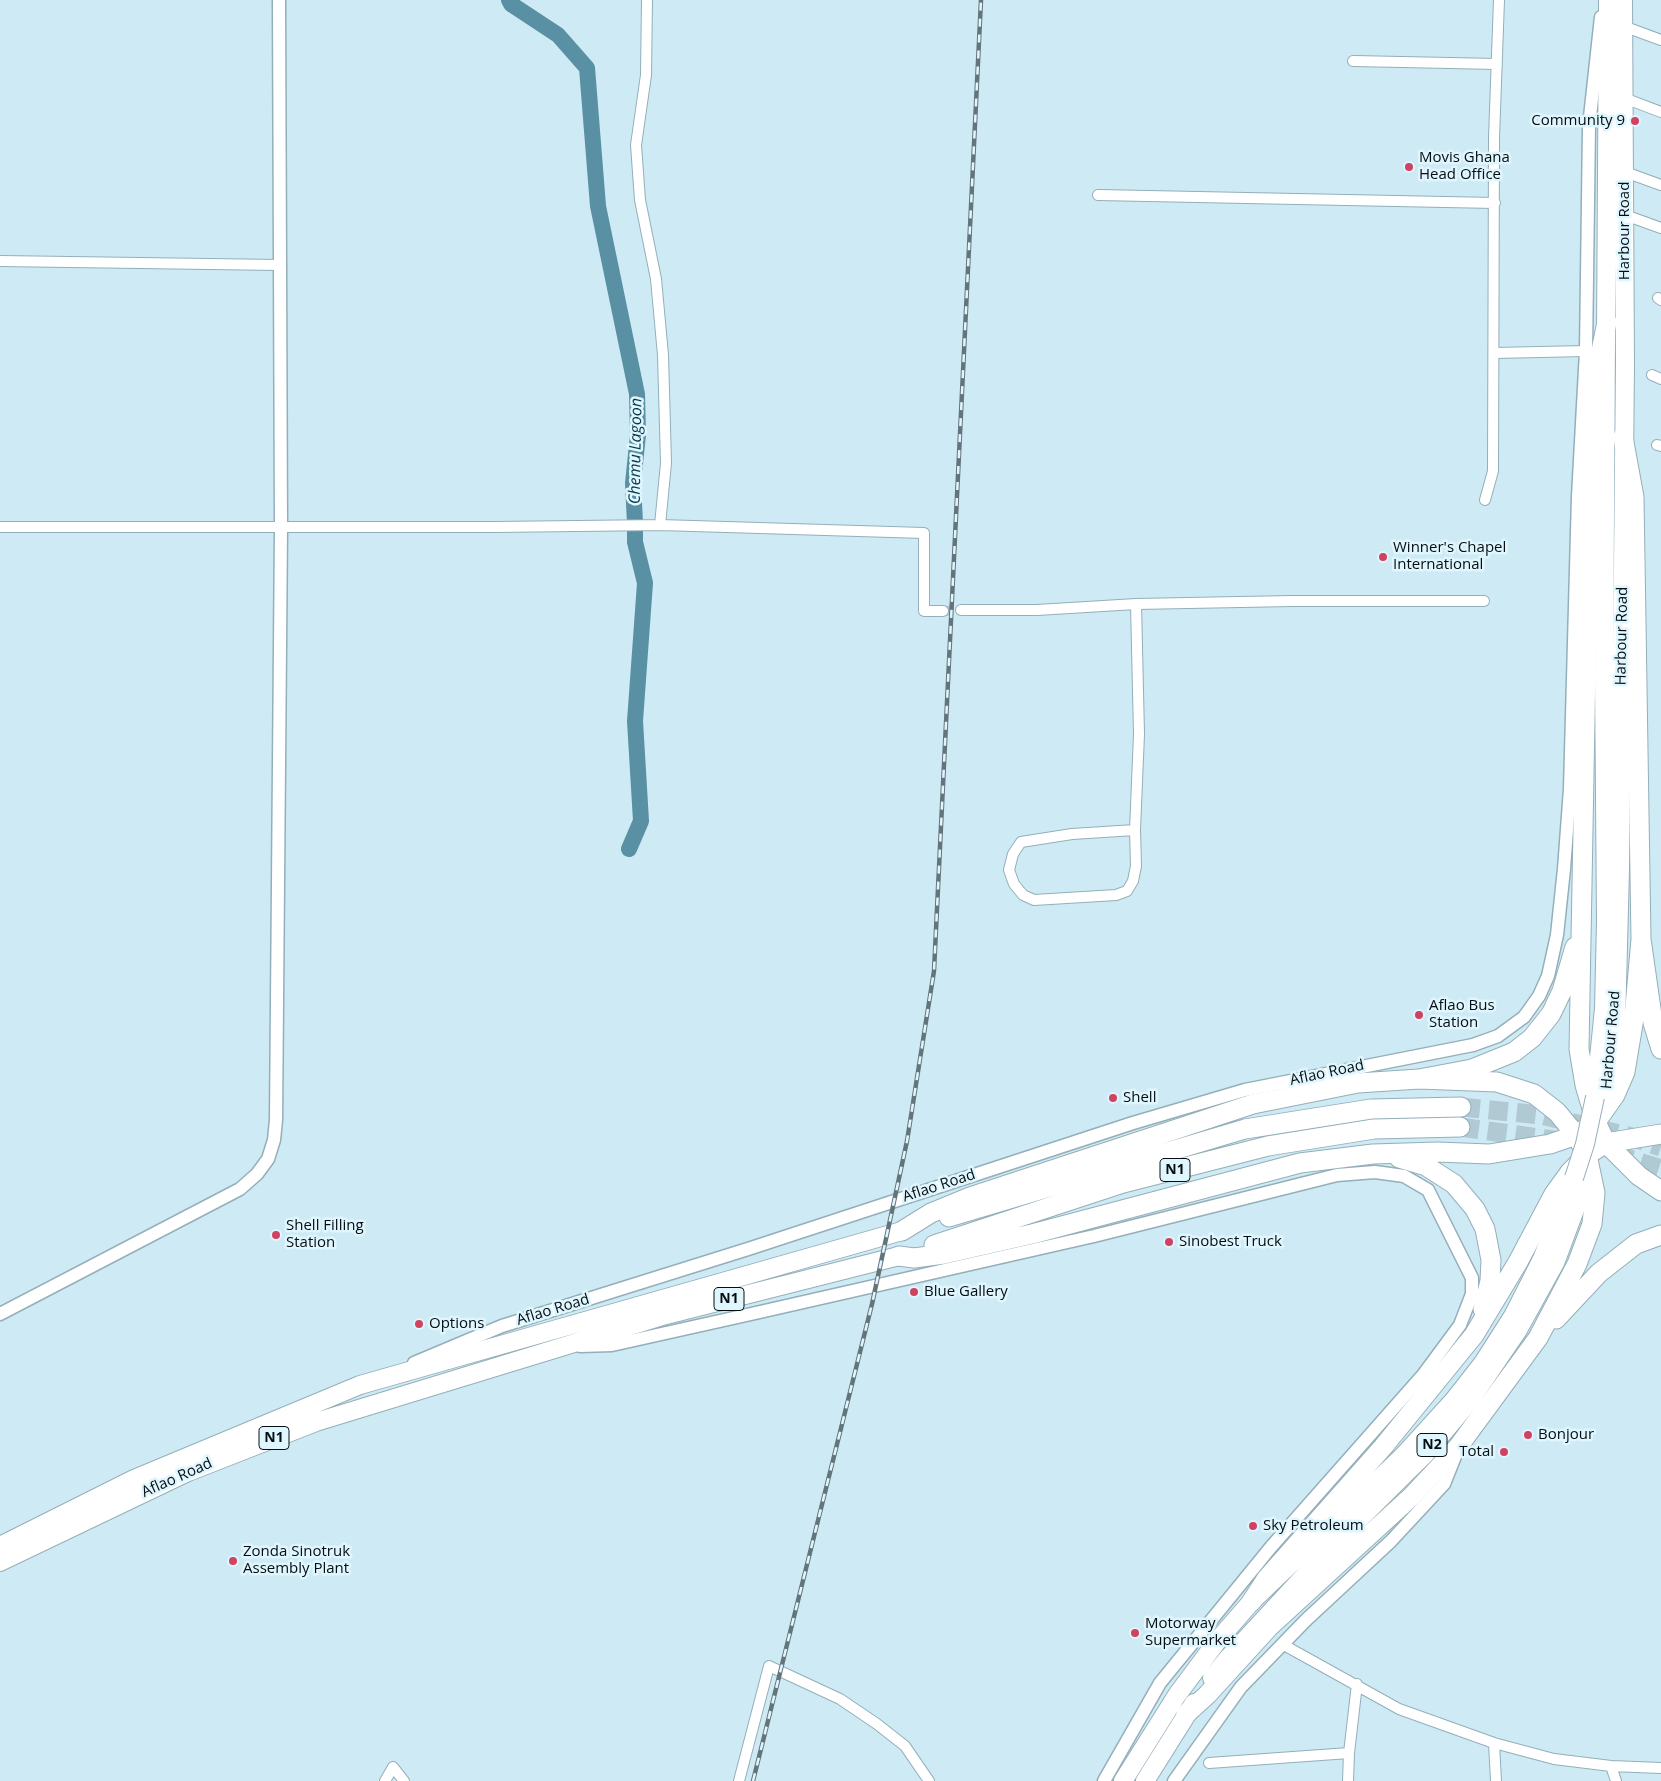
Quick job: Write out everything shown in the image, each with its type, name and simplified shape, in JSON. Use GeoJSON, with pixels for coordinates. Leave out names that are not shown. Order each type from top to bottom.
{"type":"FeatureCollection","features":[{"type":"Feature","properties":{"kind":"highway","name":"Harbour Road"},"geometry":{"type":"LineString","coordinates":[[1548,1261],[1591,1121],[1600,1058],[1606,921],[1605,614],[1608,0]]}},
{"type":"Feature","properties":{"kind":"highway","name":"Harbour Road"},"geometry":{"type":"LineString","coordinates":[[1548,1261],[1587,1177],[1612,1066],[1616,1023],[1620,869],[1625,215],[1623,0]]}},
{"type":"Feature","properties":{"kind":"highway"},"geometry":{"type":"LineString","coordinates":[[1607,322],[1597,371],[1588,554],[1583,918],[1579,1049],[1585,1085],[1596,1122],[1606,1143],[1639,1176],[1661,1191]]}},
{"type":"Feature","properties":{"kind":"highway"},"geometry":{"type":"LineString","coordinates":[[900,1256],[914,1258],[944,1254],[1032,1234],[1300,1163],[1373,1154],[1437,1152],[1489,1154],[1550,1144],[1576,1135],[1596,1122],[1615,1095],[1625,1072],[1632,1034],[1641,939],[1634,497],[1623,437]]}},
{"type":"Feature","properties":{"kind":"highway"},"geometry":{"type":"LineString","coordinates":[[1419,1079],[1472,1069],[1514,1052],[1532,1038],[1551,1014],[1562,991],[1583,918]]}},
{"type":"Feature","properties":{"kind":"highway"},"geometry":{"type":"LineString","coordinates":[[1641,939],[1653,1023],[1661,1049]]}},
{"type":"Feature","properties":{"kind":"highway"},"geometry":{"type":"LineString","coordinates":[[902,1231],[931,1213],[970,1197],[1253,1104],[1358,1083],[1419,1079],[1497,1082],[1534,1094],[1557,1112],[1576,1135],[1587,1155],[1595,1193],[1592,1224],[1577,1264],[1538,1338]]}},
{"type":"Feature","properties":{"kind":"highway","name":"Aflao Road"},"geometry":{"type":"LineString","coordinates":[[0,1546],[134,1478],[360,1385],[902,1231],[1245,1129],[1371,1109],[1461,1108]]}},
{"type":"Feature","properties":{"kind":"highway","name":"Aflao Road"},"geometry":{"type":"LineString","coordinates":[[0,1562],[188,1472],[236,1452],[370,1404],[666,1315],[900,1256],[1123,1183],[1268,1146],[1374,1129],[1460,1127]]}},
{"type":"Feature","properties":{"kind":"highway"},"geometry":{"type":"LineString","coordinates":[[1252,1601],[1267,1578],[1383,1446],[1474,1336],[1518,1262],[1554,1194],[1570,1172],[1587,1155],[1606,1143],[1661,1134]]}},
{"type":"Feature","properties":{"kind":"highway"},"geometry":{"type":"LineString","coordinates":[[1373,1154],[1400,1158],[1426,1166],[1454,1184],[1475,1209],[1485,1229],[1491,1260],[1486,1300],[1474,1336]]}},
{"type":"Feature","properties":{"kind":"highway"},"geometry":{"type":"LineString","coordinates":[[1186,1714],[1207,1696],[1269,1627],[1412,1496],[1458,1447],[1538,1338],[1599,1273],[1636,1244],[1661,1235]]}},
{"type":"Feature","properties":{"kind":"highway","name":"N2"},"geometry":{"type":"LineString","coordinates":[[1145,1781],[1186,1714],[1229,1657],[1327,1541],[1460,1392],[1483,1363],[1548,1261]]}},
{"type":"Feature","properties":{"kind":"highway","name":"N2"},"geometry":{"type":"LineString","coordinates":[[1122,1781],[1177,1695],[1218,1640],[1252,1601],[1327,1541]]}},
{"type":"Feature","properties":{"kind":"street"},"geometry":{"type":"LineString","coordinates":[[0,1314],[240,1189],[257,1174],[268,1159],[274,1140],[276,1120],[280,528],[279,0]]}},
{"type":"Feature","properties":{"kind":"street"},"geometry":{"type":"LineString","coordinates":[[647,0],[646,75],[636,145],[640,200],[656,279],[663,355],[666,464],[660,525]]}},
{"type":"Feature","properties":{"kind":"street"},"geometry":{"type":"LineString","coordinates":[[1485,500],[1493,471],[1499,0]]}},
{"type":"Feature","properties":{"kind":"street"},"geometry":{"type":"LineString","coordinates":[[1494,353],[1586,352],[1589,126],[1602,0]]}},
{"type":"Feature","properties":{"kind":"street"},"geometry":{"type":"LineString","coordinates":[[1623,26],[1661,40]]}},
{"type":"Feature","properties":{"kind":"street"},"geometry":{"type":"LineString","coordinates":[[1353,60],[1497,64]]}},
{"type":"Feature","properties":{"kind":"street"},"geometry":{"type":"LineString","coordinates":[[1624,98],[1661,112]]}},
{"type":"Feature","properties":{"kind":"street"},"geometry":{"type":"LineString","coordinates":[[1625,172],[1661,185]]}},
{"type":"Feature","properties":{"kind":"street"},"geometry":{"type":"LineString","coordinates":[[1098,195],[1495,203]]}},
{"type":"Feature","properties":{"kind":"street"},"geometry":{"type":"LineString","coordinates":[[1625,215],[1661,228]]}},
{"type":"Feature","properties":{"kind":"street"},"geometry":{"type":"LineString","coordinates":[[0,260],[279,265]]}},
{"type":"Feature","properties":{"kind":"street","name":"Aflao Road"},"geometry":{"type":"LineString","coordinates":[[360,1385],[502,1326],[1134,1123],[1245,1090],[1473,1044],[1498,1036],[1524,1017],[1539,996],[1548,976],[1556,935],[1564,869],[1570,789],[1578,496],[1586,352]]}},
{"type":"Feature","properties":{"kind":"street"},"geometry":{"type":"LineString","coordinates":[[0,527],[280,528],[660,525],[924,532],[924,611],[943,611]]}},
{"type":"Feature","properties":{"kind":"street"},"geometry":{"type":"LineString","coordinates":[[962,610],[1038,610],[1136,604],[1292,601],[1484,601]]}},
{"type":"Feature","properties":{"kind":"street"},"geometry":{"type":"LineString","coordinates":[[1135,830],[1072,834],[1021,842],[1013,854],[1009,870],[1014,884],[1023,895],[1034,900],[1116,895],[1127,890],[1133,880],[1136,866],[1135,830],[1139,734],[1136,604]]}},
{"type":"Feature","properties":{"kind":"street","name":"Aflao Road"},"geometry":{"type":"LineString","coordinates":[[560,1347],[612,1345],[1094,1236],[1337,1175],[1375,1172],[1404,1176],[1428,1190],[1472,1278],[1472,1294],[1460,1325],[1423,1375],[1271,1547],[1160,1683],[1104,1781]]}},
{"type":"Feature","properties":{"kind":"street"},"geometry":{"type":"LineString","coordinates":[[1174,1781],[1241,1687],[1282,1644],[1391,1541],[1444,1484],[1458,1447]]}},
{"type":"Feature","properties":{"kind":"street"},"geometry":{"type":"LineString","coordinates":[[1282,1644],[1357,1684],[1399,1710],[1494,1743],[1554,1759],[1611,1766],[1661,1768]]}},
{"type":"Feature","properties":{"kind":"street"},"geometry":{"type":"LineString","coordinates":[[739,1781],[769,1666],[840,1699],[877,1724],[913,1756],[924,1779]]}},
{"type":"Feature","properties":{"kind":"street"},"geometry":{"type":"LineString","coordinates":[[1348,1781],[1349,1753],[1357,1684]]}},
{"type":"Feature","properties":{"kind":"street"},"geometry":{"type":"LineString","coordinates":[[1494,1743],[1496,1781]]}},
{"type":"Feature","properties":{"kind":"street"},"geometry":{"type":"LineString","coordinates":[[1208,1763],[1349,1753]]}},
{"type":"Feature","properties":{"kind":"street"},"geometry":{"type":"LineString","coordinates":[[1611,1766],[1616,1781]]}},
{"type":"Feature","properties":{"kind":"street"},"geometry":{"type":"LineString","coordinates":[[384,1781],[393,1767],[404,1781]]}},
{"type":"Feature","properties":{"kind":"waterway","name":"Chemu Lagoon"},"geometry":{"type":"LineString","coordinates":[[509,0],[511,4],[558,35],[587,68],[598,206],[637,394],[638,435],[633,483],[635,542],[645,583],[635,721],[641,821],[629,849]]}},
{"type":"Feature","properties":{"kind":"tunnel"},"geometry":{"type":"LineString","coordinates":[[943,611],[961,610]]}},
{"type":"Feature","properties":{"kind":"tunnel"},"geometry":{"type":"LineString","coordinates":[[1461,1107],[1541,1115],[1632,1137],[1661,1147]]}},
{"type":"Feature","properties":{"kind":"tunnel"},"geometry":{"type":"LineString","coordinates":[[1460,1127],[1560,1141]]}},
{"type":"Feature","properties":{"kind":"tunnel"},"geometry":{"type":"LineString","coordinates":[[1614,1154],[1661,1169]]}},
{"type":"Feature","properties":{"kind":"railway"},"geometry":{"type":"LineString","coordinates":[[753,1781],[872,1304],[907,1141],[934,971],[981,0]]}},
{"type":"Feature","properties":{"kind":"place","name":"Community 9"},"geometry":{"type":"Point","coordinates":[1635,121]}},
{"type":"Feature","properties":{"kind":"place","name":"Movis Ghana Head Office"},"geometry":{"type":"Point","coordinates":[1409,167]}},
{"type":"Feature","properties":{"kind":"place","name":"Winner's Chapel International"},"geometry":{"type":"Point","coordinates":[1383,557]}},
{"type":"Feature","properties":{"kind":"place","name":"Aflao Bus Station"},"geometry":{"type":"Point","coordinates":[1419,1015]}},
{"type":"Feature","properties":{"kind":"place","name":"Shell"},"geometry":{"type":"Point","coordinates":[1113,1098]}},
{"type":"Feature","properties":{"kind":"place","name":"Shell Filling Station"},"geometry":{"type":"Point","coordinates":[276,1235]}},
{"type":"Feature","properties":{"kind":"place","name":"Sinobest Truck"},"geometry":{"type":"Point","coordinates":[1169,1242]}},
{"type":"Feature","properties":{"kind":"place","name":"Blue Gallery"},"geometry":{"type":"Point","coordinates":[914,1292]}},
{"type":"Feature","properties":{"kind":"place","name":"Options"},"geometry":{"type":"Point","coordinates":[419,1324]}},
{"type":"Feature","properties":{"kind":"place","name":"Bonjour"},"geometry":{"type":"Point","coordinates":[1528,1435]}},
{"type":"Feature","properties":{"kind":"place","name":"Total"},"geometry":{"type":"Point","coordinates":[1504,1452]}},
{"type":"Feature","properties":{"kind":"place","name":"Sky Petroleum"},"geometry":{"type":"Point","coordinates":[1253,1526]}},
{"type":"Feature","properties":{"kind":"place","name":"Zonda Sinotruk Assembly Plant"},"geometry":{"type":"Point","coordinates":[233,1561]}},
{"type":"Feature","properties":{"kind":"place","name":"Motorway Supermarket"},"geometry":{"type":"Point","coordinates":[1135,1633]}}]}
